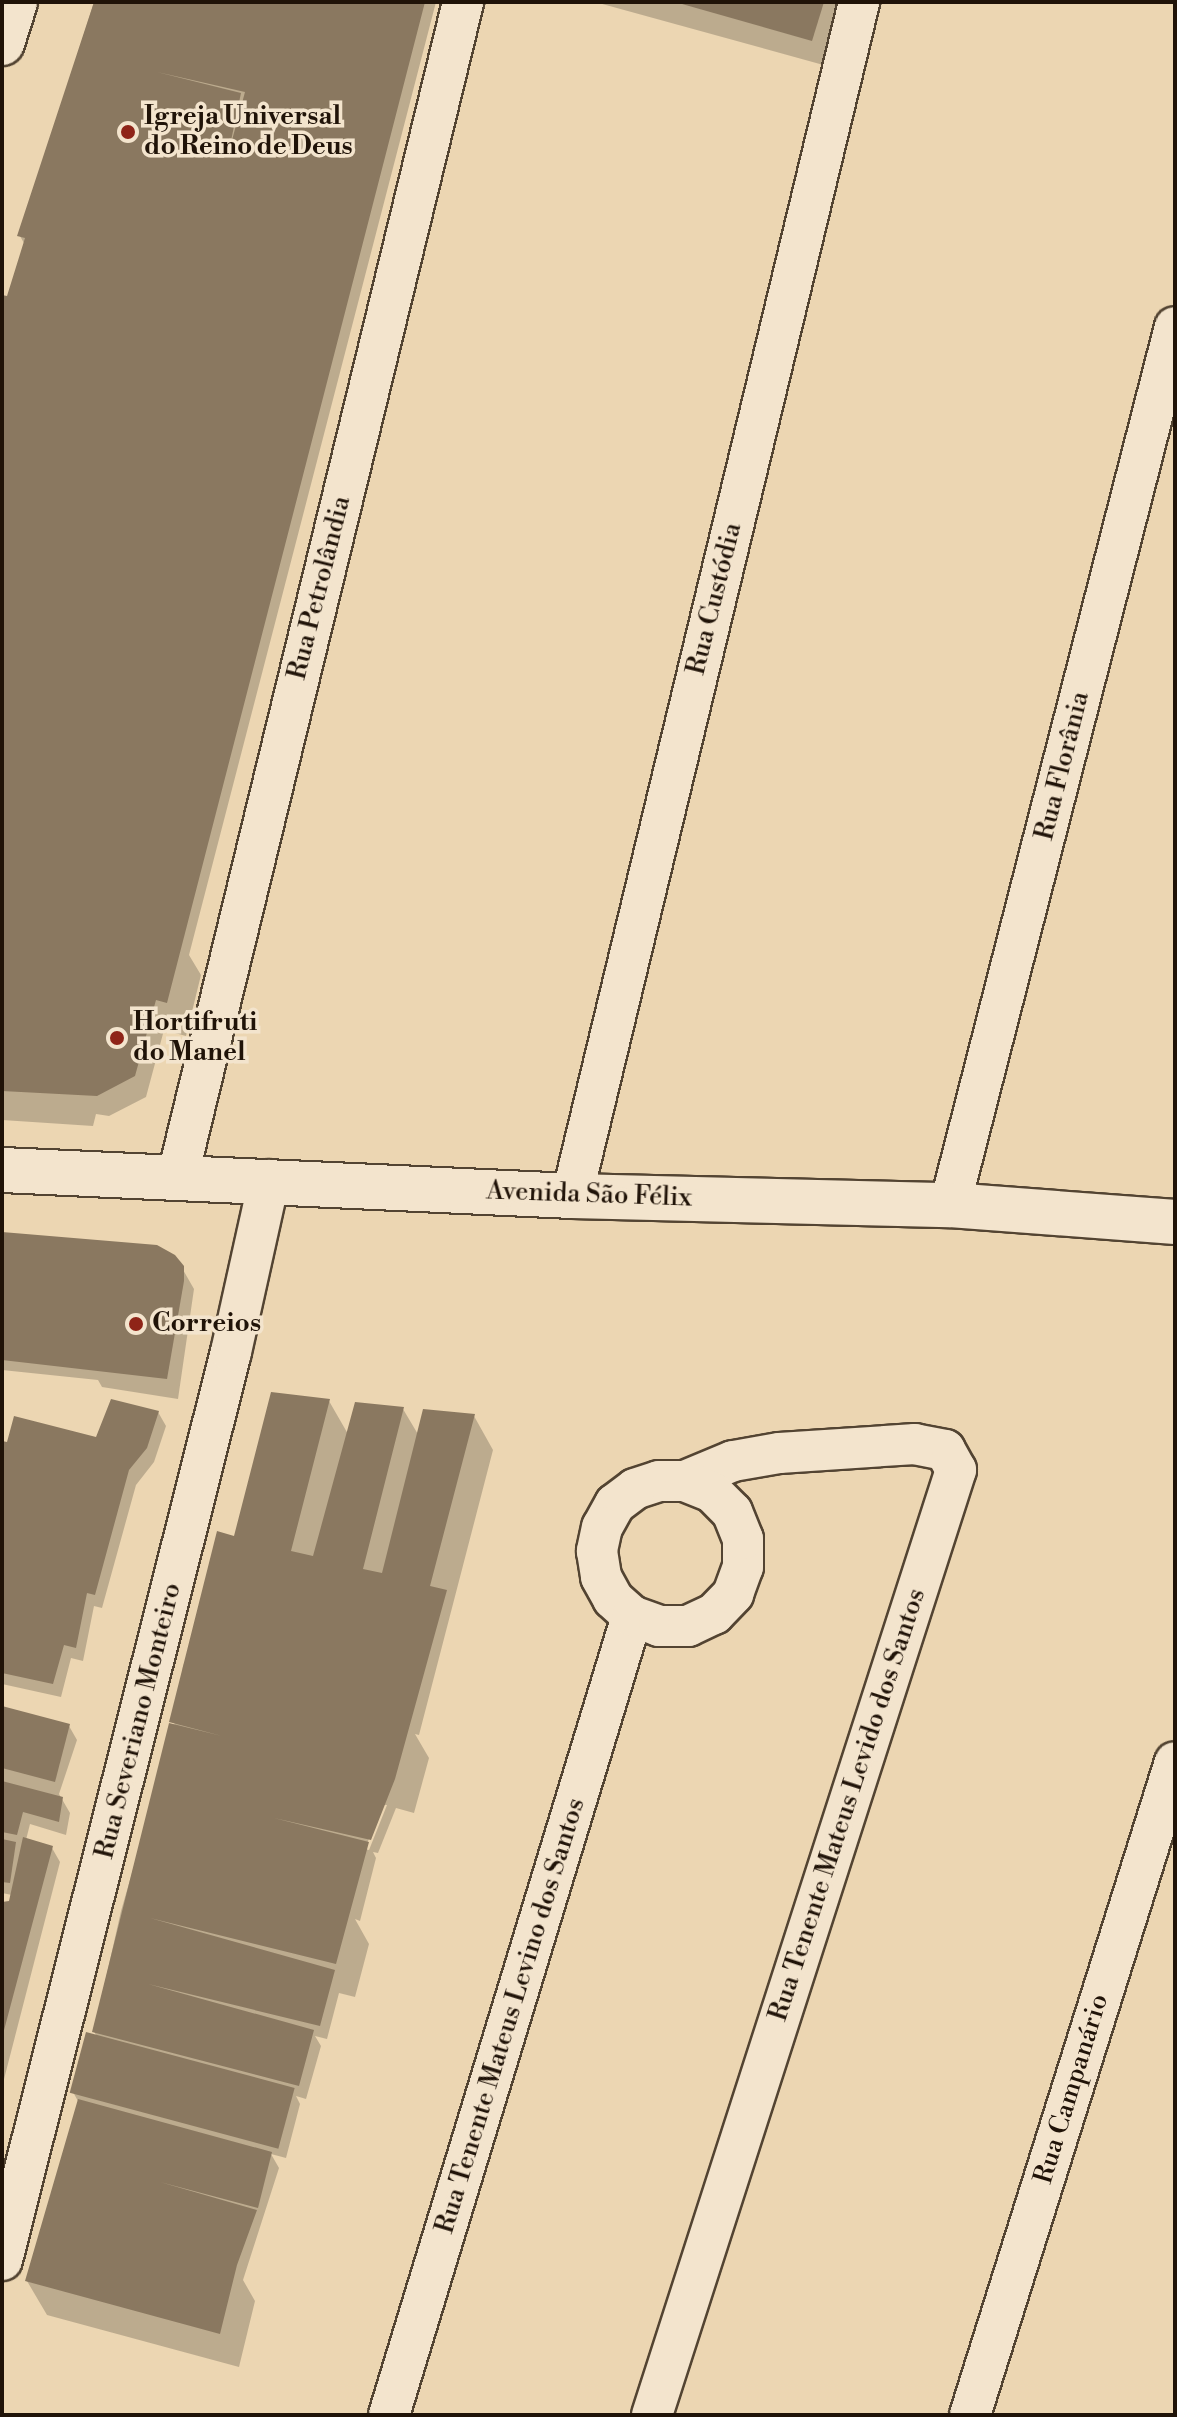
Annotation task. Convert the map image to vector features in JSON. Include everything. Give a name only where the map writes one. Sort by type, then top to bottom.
[{"type":"street","points":[[2,43],[15,2]]},
{"type":"street","name":"Rua Petrolândia","points":[[178,1175],[463,2]]},
{"type":"street","name":"Rua Custódia","points":[[572,1196],[859,2]]},
{"type":"street","name":"Rua Florânia","points":[[950,1205],[1175,327]]},
{"type":"street","name":"Avenida São Félix","points":[[2,1170],[178,1175],[572,1196],[950,1205],[1175,1222]]},
{"type":"street","name":"Rua Severiano Monteiro","points":[[2,2260],[231,1352],[269,1180]]},
{"type":"street","name":"Rua Tenente Mateus Levido dos Santos","points":[[652,2415],[956,1470],[945,1450],[915,1444],[779,1453],[733,1461],[685,1481]]},
{"type":"street","points":[[685,1481],[712,1492],[732,1512],[743,1539],[743,1567],[733,1594],[714,1614],[688,1626],[659,1626],[632,1616],[613,1599],[601,1577],[597,1551],[602,1527],[615,1504],[635,1489],[685,1481]]},
{"type":"street","name":"Rua Tenente Mateus Levino dos Santos","points":[[389,2415],[632,1616]]},
{"type":"street","name":"Rua Campanário","points":[[970,2415],[1175,1762]]},
{"type":"building","points":[[94,2],[425,2],[167,1003],[156,1000],[135,1076],[97,1096],[2,1091],[2,295],[7,296],[25,238],[17,236]],"holes":[[[157,72],[245,92],[228,155],[241,93]]]},
{"type":"building","points":[[675,2],[824,2],[812,41]]},
{"type":"building","points":[[2,1232],[157,1245],[175,1255],[184,1266],[184,1281],[167,1379],[2,1360]]},
{"type":"building","points":[[271,1392],[330,1399],[291,1551],[313,1556],[355,1402],[404,1407],[363,1569],[382,1573],[423,1409],[475,1414],[430,1586],[447,1590],[395,1779],[371,1840],[274,1818],[369,1842],[336,1964],[150,1918],[335,1970],[320,2026],[148,1984],[314,2030],[299,2086],[92,2032],[169,1723],[222,1736],[169,1722],[217,1531],[234,1536]]},
{"type":"building","points":[[111,1399],[159,1411],[147,1448],[129,1470],[95,1595],[87,1593],[76,1648],[64,1645],[53,1684],[2,1673],[2,1441],[7,1442],[14,1416],[96,1437]]},
{"type":"building","points":[[2,1706],[70,1724],[55,1782],[2,1768]]},
{"type":"building","points":[[2,1781],[63,1797],[59,1822],[23,1812],[17,1835],[2,1832]]},
{"type":"building","points":[[23,1837],[53,1846],[3,2034],[2,1902],[9,1901]]},
{"type":"building","points":[[2,1839],[16,1842],[10,1883],[2,1882]]},
{"type":"building","points":[[86,2032],[295,2088],[278,2149],[70,2093]]},
{"type":"building","points":[[78,2099],[272,2152],[258,2208],[160,2182],[257,2210],[237,2265],[220,2334],[25,2281]]},
{"type":"place","name":"Igreja Universal do Reino de Deus","points":[[128,132]]},
{"type":"place","name":"Hortifruti do Manel","points":[[117,1038]]},
{"type":"place","name":"Correios","points":[[136,1324]]}]
